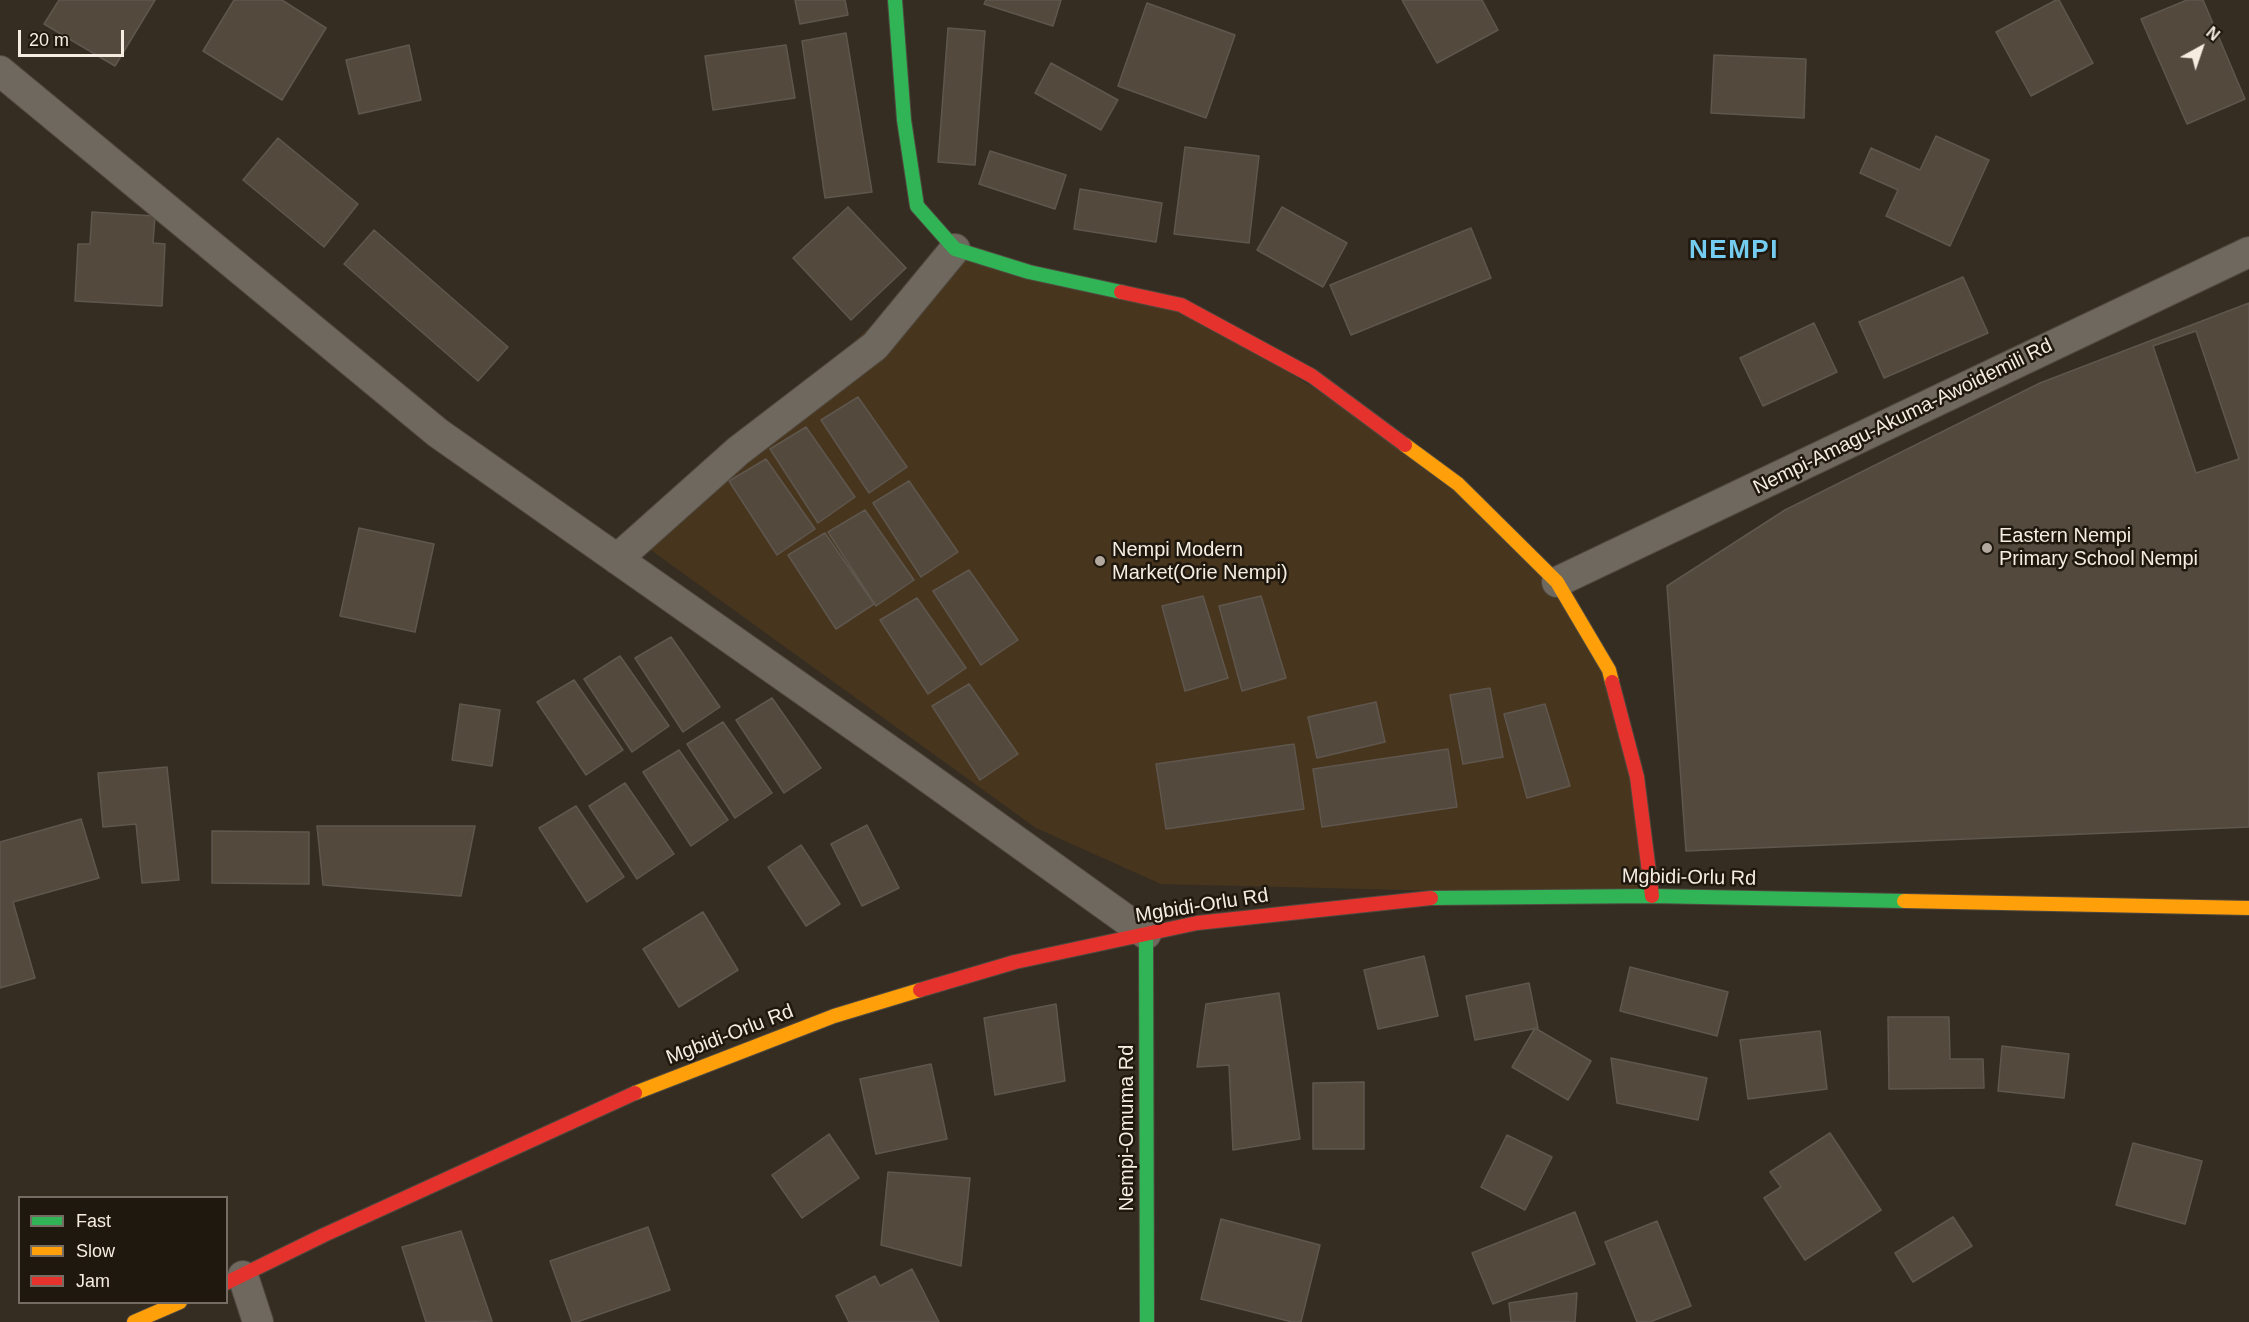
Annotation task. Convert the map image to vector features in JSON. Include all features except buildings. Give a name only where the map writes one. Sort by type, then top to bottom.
[{"type":"main road","points":[[895,0],[904,120],[917,206],[956,249],[1029,272],[1181,305],[1312,376],[1458,484],[1557,582],[1609,670],[1637,777],[1652,896]]},
{"type":"main road","name":"Mgbidi-Orlu Rd","points":[[235,1279],[324,1235],[622,1098],[834,1016],[1015,962],[1197,923],[1422,898],[1652,896],[2249,908]]},
{"type":"main road","name":"Nempi-Omuma Rd","points":[[1146,934],[1147,1322]]},
{"type":"main road","points":[[134,1322],[175,1304]]},
{"type":"street","points":[[0,71],[438,433],[916,769],[1146,934]]},
{"type":"street","points":[[617,559],[738,451],[875,346],[956,249]]},
{"type":"street","name":"Nempi-Amagu-Akuma-Awoidemili Rd","points":[[1557,582],[2249,252]]},
{"type":"street","points":[[235,1279],[258,1322]]},
{"type":"shaded area","name":"Nempi Modern Market(Orie Nempi)","points":[[955,249],[1201,316],[1420,456],[1557,582],[1617,700],[1652,896],[1161,884],[1036,828],[637,540]]},
{"type":"traffic: fast","points":[[895,0],[904,120],[917,206],[955,249],[1029,272],[1121,292]]},
{"type":"traffic: fast","points":[[1431,898],[1652,896],[1904,901]]},
{"type":"traffic: fast","points":[[1146,934],[1147,1322]]},
{"type":"traffic: slow","points":[[1405,445],[1458,484],[1557,582],[1609,670],[1612,682]]},
{"type":"traffic: slow","points":[[1904,901],[2249,908]]},
{"type":"traffic: slow","points":[[635,1093],[834,1016],[920,990]]},
{"type":"traffic: slow","points":[[134,1322],[175,1304]]},
{"type":"traffic: jam","points":[[1121,292],[1181,305],[1312,376],[1405,445]]},
{"type":"traffic: jam","points":[[1612,682],[1637,777],[1652,896]]},
{"type":"traffic: jam","points":[[920,990],[1015,962],[1197,923],[1431,898]]},
{"type":"traffic: jam","points":[[228,1282],[324,1235],[635,1093]]},
{"type":"place","name":"Eastern Nempi Primary School Nempi","points":[[1987,548]]},
{"type":"place","name":"Nempi Modern Market(Orie Nempi)","points":[[1100,561]]},
{"type":"district","name":"NEMPI","points":[[1734,251]]}]
